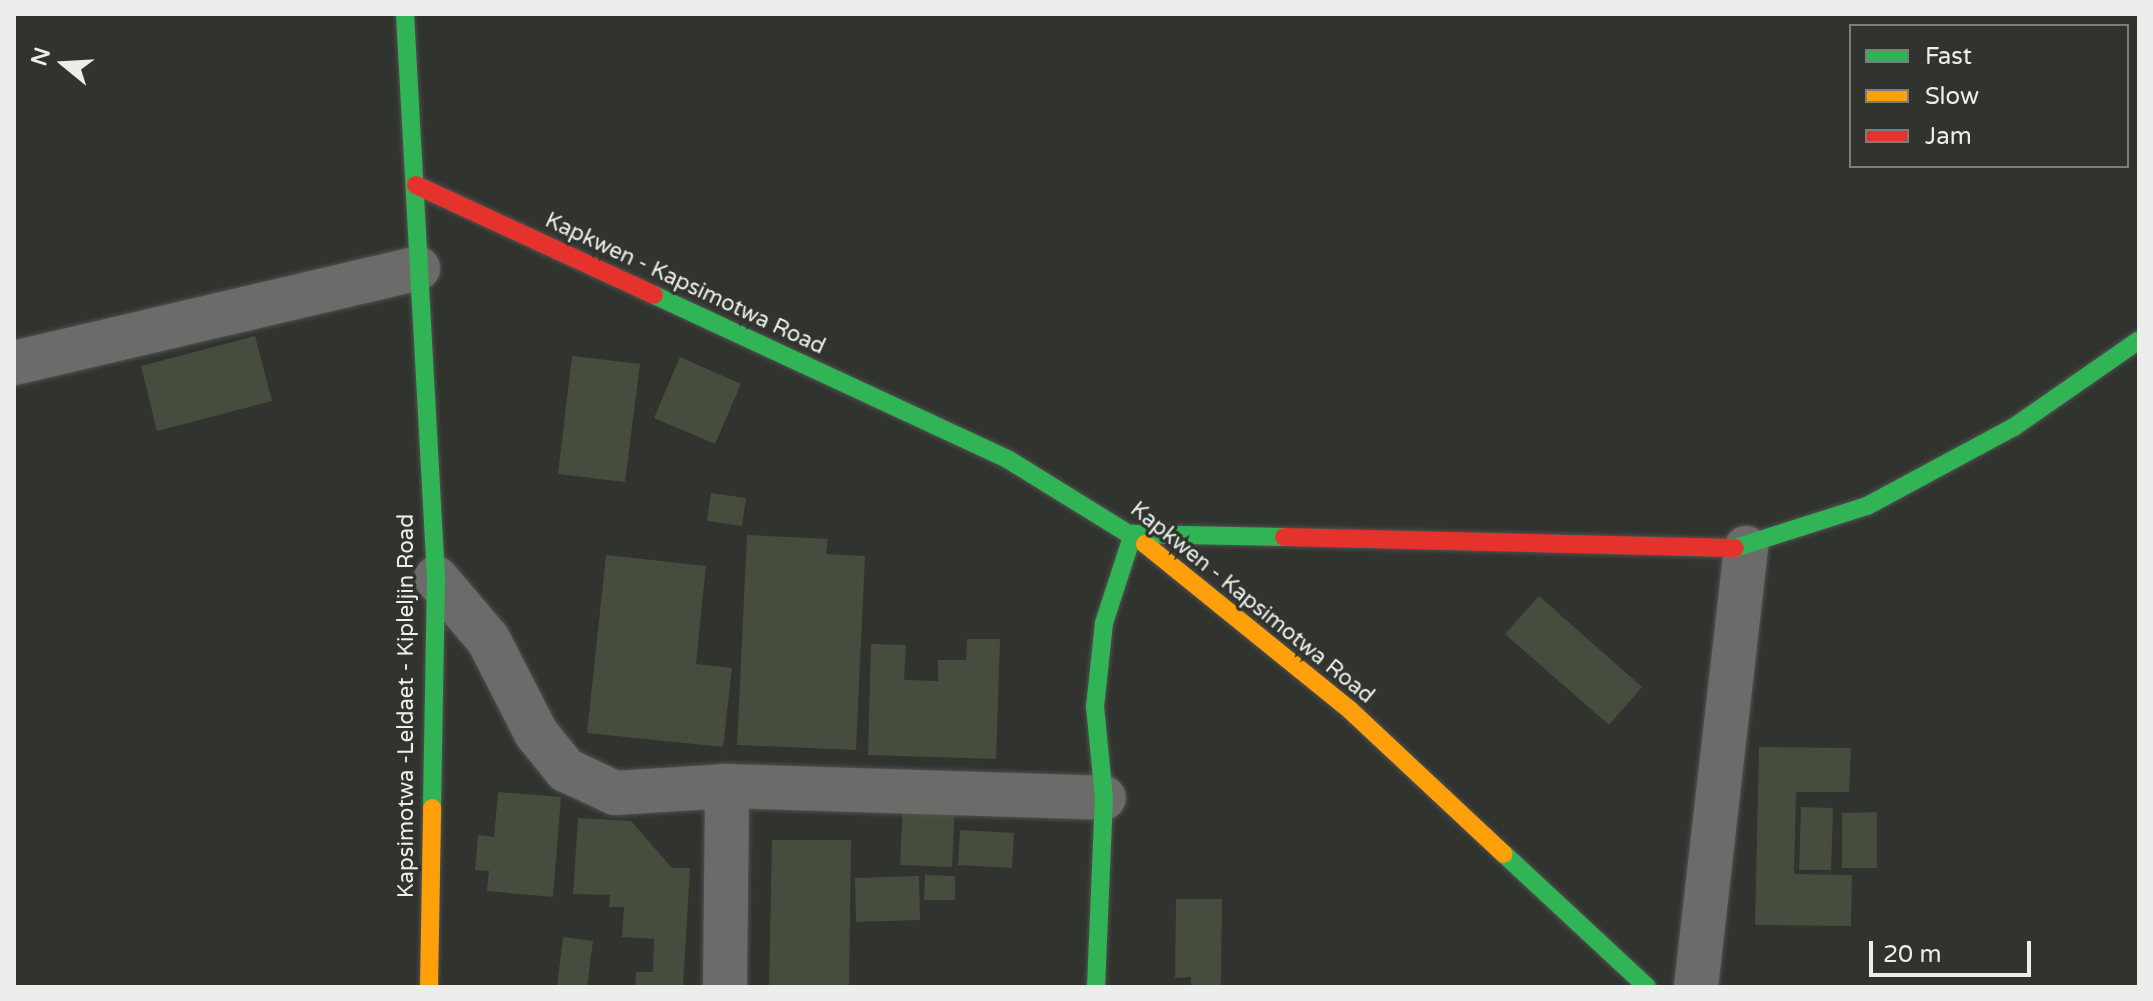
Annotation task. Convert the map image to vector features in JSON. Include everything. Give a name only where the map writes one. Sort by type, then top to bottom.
[{"type":"street","name":"Kapsimotwa -Leldaet - Kipleljin Road","points":[[405,14],[436,578],[429,987]]},
{"type":"street","name":"Kapkwen - Kapsimotwa Road","points":[[416,185],[1009,460],[1133,534],[1351,711],[1647,987]]},
{"type":"street","points":[[14,363],[418,268]]},
{"type":"street","points":[[1096,987],[1104,798],[1095,707],[1104,623],[1133,534],[1746,548],[1881,499],[2014,427],[2139,340]]},
{"type":"street","points":[[1696,987],[1746,548]]},
{"type":"street","points":[[436,578],[488,639],[536,733],[566,770],[615,793],[727,786],[1104,798]]},
{"type":"street","points":[[725,987],[727,786]]},
{"type":"building","points":[[255,336],[272,401],[157,431],[141,366]]},
{"type":"building","points":[[572,356],[640,364],[625,482],[558,474]]},
{"type":"building","points":[[680,357],[741,384],[715,444],[654,418]]},
{"type":"building","points":[[711,493],[746,498],[742,526],[707,521]]},
{"type":"building","points":[[747,535],[828,539],[826,554],[865,556],[856,750],[737,745]]},
{"type":"building","points":[[606,555],[706,566],[696,664],[732,668],[723,747],[587,733]]},
{"type":"building","points":[[1539,596],[1642,687],[1609,725],[1505,634]]},
{"type":"building","points":[[967,639],[1000,639],[996,759],[868,755],[871,644],[906,645],[904,680],[938,681],[938,660],[966,660]]},
{"type":"building","points":[[1759,747],[1851,748],[1849,792],[1796,792],[1794,874],[1852,875],[1851,926],[1755,925]]},
{"type":"building","points":[[498,792],[561,797],[553,897],[487,891],[489,871],[475,870],[478,835],[494,837]]},
{"type":"building","points":[[903,800],[955,803],[952,867],[900,865]]},
{"type":"building","points":[[1801,807],[1833,808],[1831,870],[1799,870]]},
{"type":"building","points":[[1877,812],[1877,868],[1842,868],[1842,813]]},
{"type":"building","points":[[578,818],[631,821],[672,868],[690,868],[683,987],[635,987],[636,972],[653,972],[654,939],[622,937],[624,907],[609,907],[610,895],[573,894]]},
{"type":"building","points":[[960,830],[1014,833],[1012,868],[958,865]]},
{"type":"building","points":[[772,840],[851,840],[849,987],[769,987]]},
{"type":"building","points":[[925,875],[955,876],[955,900],[924,900]]},
{"type":"building","points":[[919,876],[920,920],[856,922],[855,878]]},
{"type":"building","points":[[1176,899],[1222,899],[1221,987],[1191,987],[1191,977],[1175,978]]},
{"type":"building","points":[[563,937],[593,941],[587,987],[557,987]]},
{"type":"traffic: fast","points":[[405,14],[436,578],[432,808]]},
{"type":"traffic: fast","points":[[654,295],[1009,460],[1145,544]]},
{"type":"traffic: fast","points":[[1735,548],[1867,506],[2014,427],[2139,340]]},
{"type":"traffic: fast","points":[[1096,987],[1104,798],[1095,707],[1104,623],[1133,534],[1284,537]]},
{"type":"traffic: fast","points":[[1504,854],[1647,987]]},
{"type":"traffic: slow","points":[[1145,544],[1351,711],[1504,854]]},
{"type":"traffic: slow","points":[[429,987],[432,808]]},
{"type":"traffic: jam","points":[[416,185],[654,295]]},
{"type":"traffic: jam","points":[[1284,537],[1735,548]]}]
